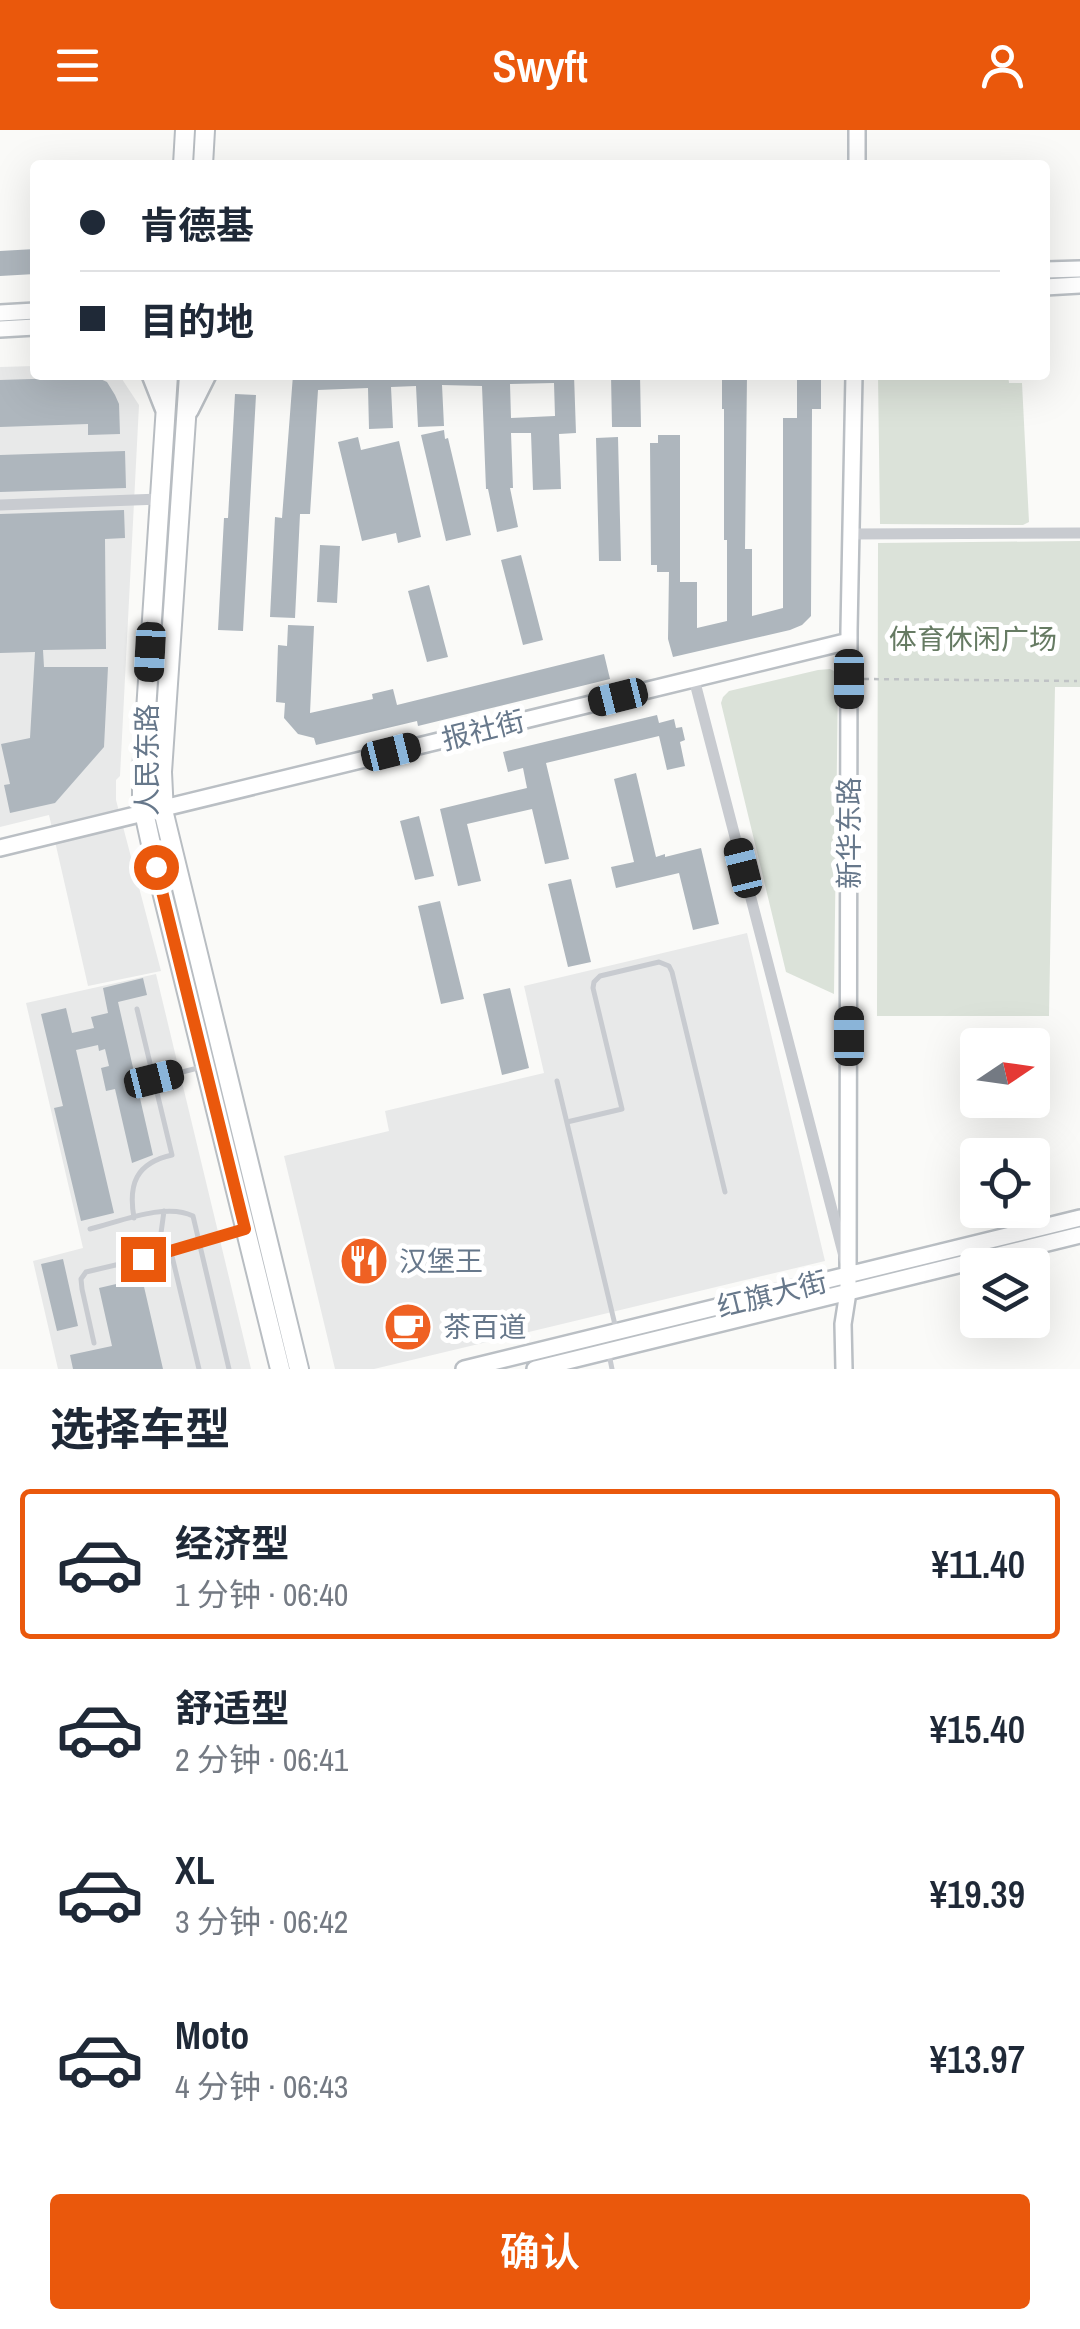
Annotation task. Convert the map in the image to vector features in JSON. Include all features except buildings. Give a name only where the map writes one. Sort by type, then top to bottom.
[{"type":"main road","points":[[183,160],[185,130]]},
{"type":"main road","points":[[203,160],[205,130]]},
{"type":"main road","name":"人民东路","points":[[168,380],[142,772],[144,813],[280,1369]]},
{"type":"main road","name":"人民东路","points":[[188,380],[162,772],[163,808],[299,1369]]},
{"type":"street","points":[[857,130],[857,160]]},
{"type":"street","points":[[1050,270],[1080,269]]},
{"type":"street","points":[[1050,287],[1080,286]]},
{"type":"street","points":[[0,312],[30,311]]},
{"type":"street","points":[[0,329],[30,328]]},
{"type":"street","points":[[152,380],[166,416]]},
{"type":"street","points":[[186,419],[206,380]]},
{"type":"street","name":"新华东路","points":[[844,1369],[843,1324],[848,1283],[854,380]]},
{"type":"street","points":[[0,505],[160,500]]},
{"type":"street","points":[[851,534],[1080,533]]},
{"type":"street","name":"报社街","points":[[0,848],[850,641]]},
{"type":"street","points":[[694,679],[848,1283]]},
{"type":"street","name":"红旗大街","points":[[535,1369],[1080,1218]]},
{"type":"street","name":"红旗大街","points":[[464,1369],[616,1332],[1080,1236]]},
{"type":"street","name":"新华东路","points":[[848,1283],[854,1324],[854,1369]]},
{"type":"lane","points":[[567,1122],[622,1109],[594,982],[600,976],[659,962],[665,964],[672,972],[725,1192]]},
{"type":"lane","points":[[134,1218],[130,1196],[138,1174],[158,1158],[172,1154],[137,1009]]},
{"type":"lane","points":[[154,1079],[205,1066]]},
{"type":"lane","points":[[557,1081],[616,1332]]},
{"type":"lane","points":[[90,1229],[164,1211],[179,1210],[193,1216],[229,1369]]},
{"type":"lane","points":[[164,1211],[161,1233],[171,1252],[199,1369]]},
{"type":"lane","points":[[94,1343],[82,1289],[81,1279],[86,1272],[245,1229]]},
{"type":"lane","points":[[608,1351],[612,1369]]},
{"type":"path","points":[[849,679],[1078,681]]},
{"type":"shaded area","points":[[30,366],[30,380],[123,380],[139,405],[116,800],[161,971],[88,986],[49,815],[0,827],[0,367]]},
{"type":"shaded area","points":[[747,933],[825,1261],[374,1369],[335,1369],[284,1156],[389,1131],[385,1111],[544,1073],[524,986]]},
{"type":"shaded area","points":[[156,974],[251,1369],[58,1369],[33,1261],[83,1248],[26,1003]]},
{"type":"green space","points":[[878,380],[1022,383],[1029,522],[880,524]]},
{"type":"green space","name":"体育休闲广场","points":[[1080,541],[1080,687],[1055,687],[1049,1016],[877,1016],[878,543]]},
{"type":"green space","points":[[830,669],[838,678],[834,994],[786,972],[721,703],[729,691]]},
{"type":"place","name":"汉堡王","points":[[364,1261]]},
{"type":"place","name":"茶百道","points":[[408,1327]]},
{"type":"route","points":[[143,1259],[245,1229],[156,867]]}]
